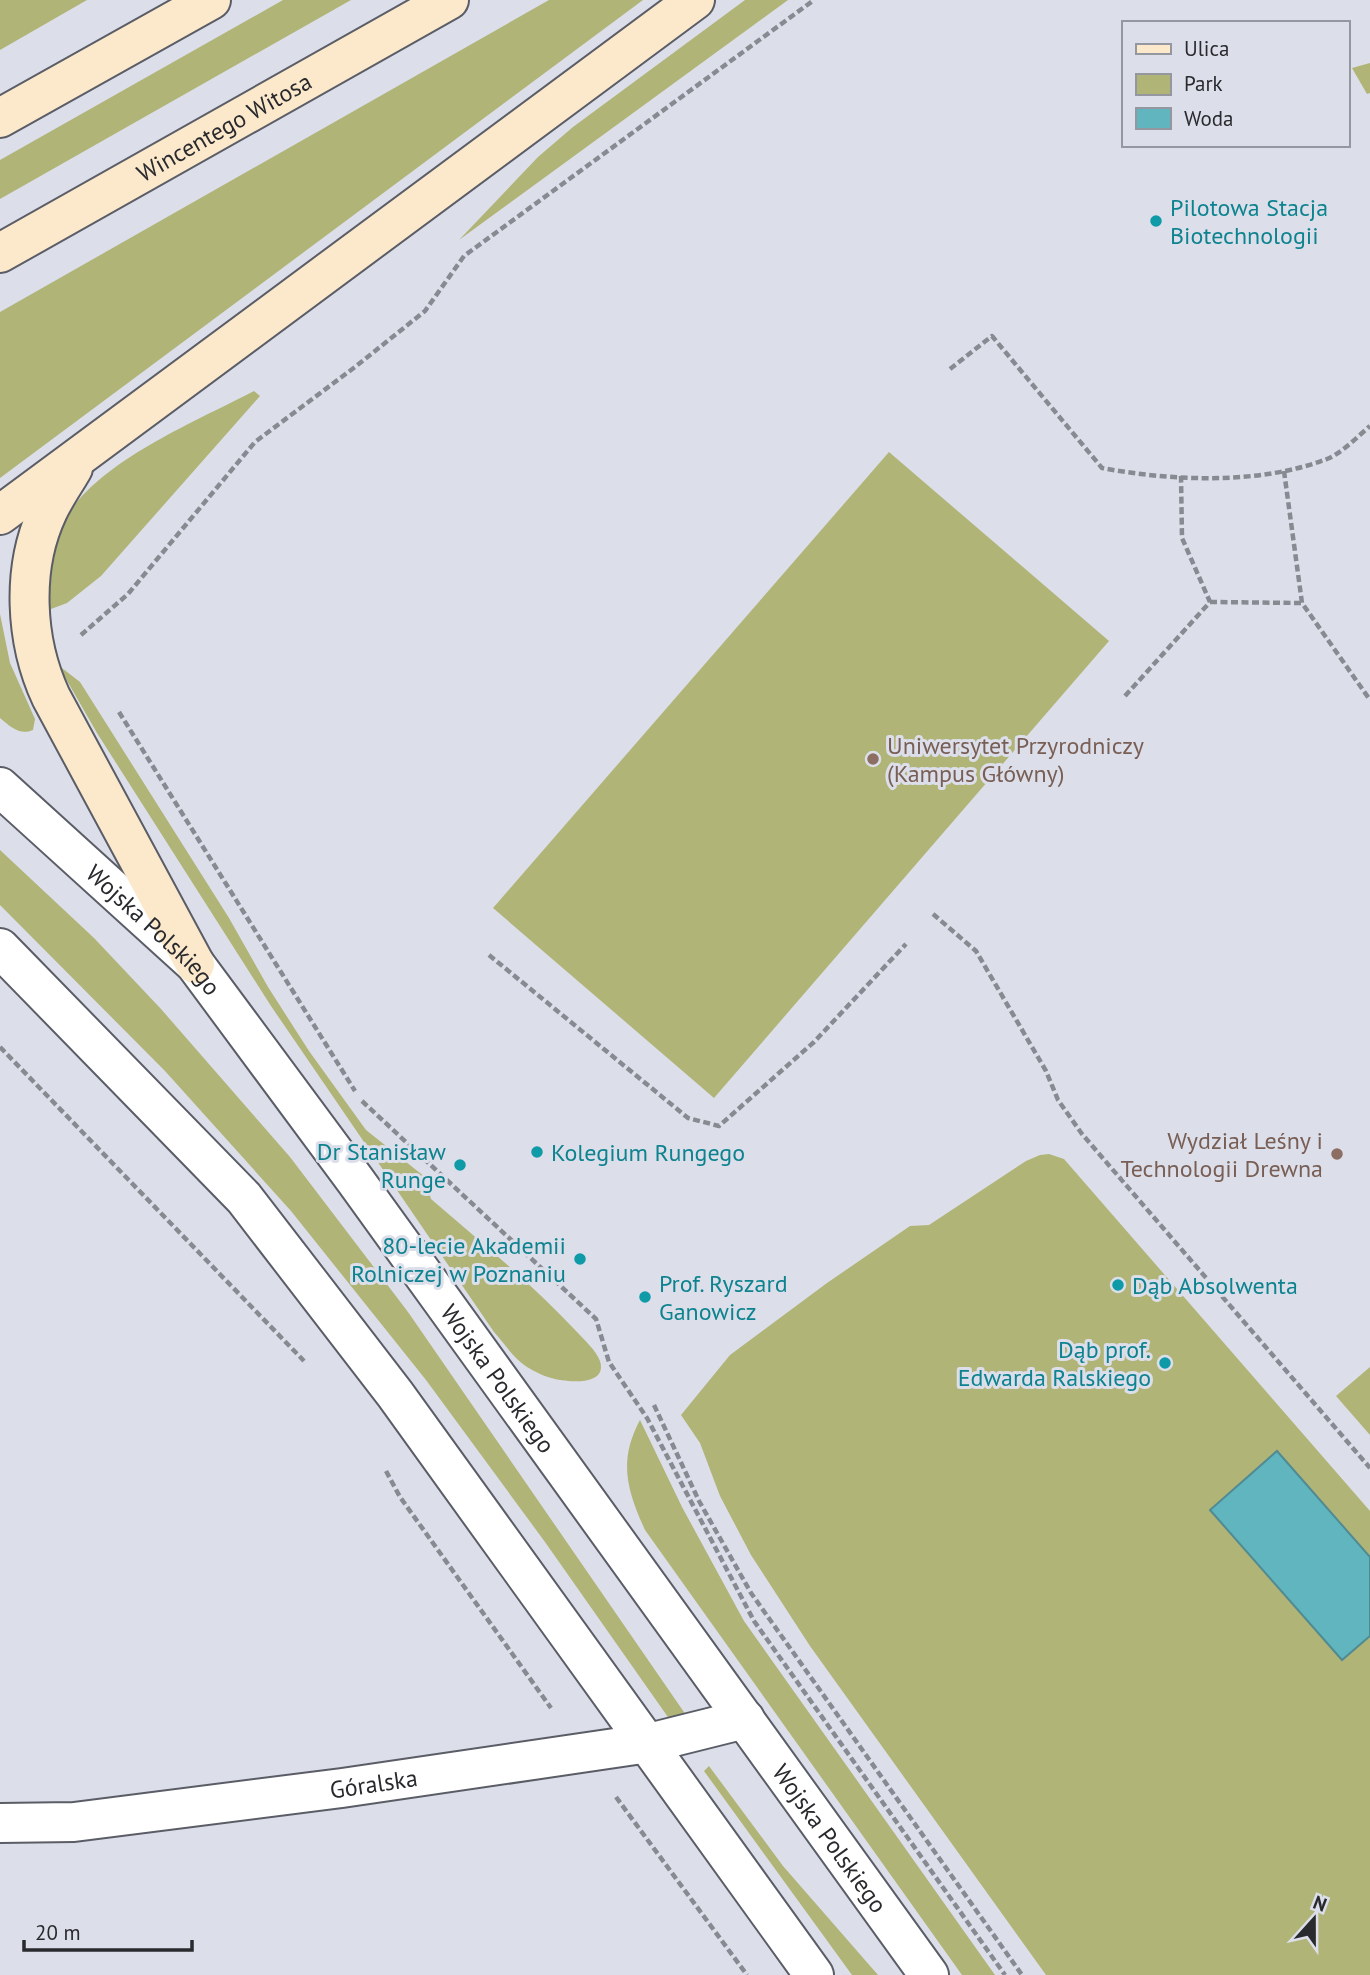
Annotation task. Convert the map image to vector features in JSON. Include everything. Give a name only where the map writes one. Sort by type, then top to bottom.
[{"type":"main road","points":[[0,118],[211,0]]},
{"type":"main road","name":"Wincentego Witosa","points":[[0,253],[449,0]]},
{"type":"main road","points":[[0,515],[695,0]]},
{"type":"main road","points":[[98,441],[74,466],[48,512],[34,556],[31,578],[32,634],[41,672],[51,697],[195,964]]},
{"type":"street","name":"Wojska Polskiego","points":[[0,787],[195,964],[355,1180],[929,1975]]},
{"type":"street","points":[[0,948],[244,1198],[396,1394],[814,1975]]},
{"type":"street","name":"Góralska","points":[[0,1824],[74,1822],[342,1788],[649,1743],[745,1719]]},
{"type":"path","points":[[75,641],[128,594],[255,442],[425,311],[464,256],[814,0]]},
{"type":"path","points":[[950,369],[992,336],[1101,468],[1206,479],[1284,471],[1329,458],[1370,426]]},
{"type":"path","points":[[1284,471],[1302,603],[1370,700]]},
{"type":"path","points":[[1181,476],[1182,538],[1210,602]]},
{"type":"path","points":[[1125,696],[1210,602],[1302,603]]},
{"type":"path","points":[[118,710],[359,1099],[596,1319],[609,1362],[647,1418],[754,1621],[1005,1975]]},
{"type":"path","points":[[933,914],[976,951],[1046,1071],[1058,1100],[1082,1133],[1370,1468]]},
{"type":"path","points":[[489,955],[688,1118],[719,1126],[814,1042],[906,944]]},
{"type":"path","points":[[0,1048],[309,1367]]},
{"type":"path","points":[[654,1405],[699,1501],[751,1593],[1022,1975]]},
{"type":"path","points":[[383,1465],[400,1497],[747,1975]]},
{"type":"green space","points":[[0,0],[87,0],[0,50]]},
{"type":"green space","points":[[283,0],[351,0],[0,199],[0,160]]},
{"type":"green space","points":[[549,0],[643,0],[0,478],[0,312]]},
{"type":"green space","points":[[745,0],[788,0],[459,240],[538,157],[573,127]]},
{"type":"green space","points":[[1370,63],[1370,93],[1367,94],[1352,68]]},
{"type":"green space","points":[[254,391],[260,396],[101,576],[67,603],[51,609],[46,592],[51,562],[64,521],[82,496],[103,477],[152,444]]},
{"type":"green space","points":[[889,452],[1109,641],[714,1098],[493,908]]},
{"type":"green space","points":[[0,614],[10,663],[35,719],[33,730],[28,732],[15,729],[0,718]]},
{"type":"green space","points":[[58,665],[80,682],[229,918],[268,987],[309,1051],[366,1130],[425,1177],[431,1199],[560,1314],[596,1353],[601,1369],[598,1375],[584,1381],[545,1376],[522,1364],[494,1332],[271,1006],[97,733]]},
{"type":"green space","points":[[0,850],[94,938],[161,1009],[290,1157],[408,1312],[686,1715],[670,1720],[545,1542],[426,1380],[291,1211],[165,1071],[0,905]]},
{"type":"green space","points":[[1049,1154],[1064,1159],[1370,1511],[1370,1975],[1046,1975],[810,1646],[751,1555],[720,1496],[700,1443],[681,1415],[730,1355],[827,1283],[910,1226],[929,1225],[1026,1161]]},
{"type":"green space","points":[[1370,1367],[1370,1435],[1336,1396]]},
{"type":"green space","points":[[640,1420],[682,1507],[744,1621],[995,1975],[962,1975],[645,1530],[630,1488],[627,1462],[633,1435]]},
{"type":"green space","points":[[709,1766],[783,1866],[878,1975],[852,1975],[704,1771]]},
{"type":"water","points":[[1277,1451],[1370,1557],[1370,1636],[1342,1660],[1210,1510]]},
{"type":"place","name":"Pilotowa Stacja Biotechnologii","points":[[1156,221]]},
{"type":"place","name":"Uniwersytet Przyrodniczy (Kampus Główny)","points":[[873,759]]},
{"type":"place","name":"Kolegium Rungego","points":[[537,1152]]},
{"type":"place","name":"Wydział Leśny i Technologii Drewna","points":[[1337,1154]]},
{"type":"place","name":"Dr Stanisław Runge","points":[[460,1165]]},
{"type":"place","name":"80-lecie Akademii Rolniczej w Poznaniu","points":[[580,1259]]},
{"type":"place","name":"Dąb Absolwenta","points":[[1118,1285]]},
{"type":"place","name":"Prof. Ryszard Ganowicz","points":[[645,1297]]},
{"type":"place","name":"Dąb prof. Edwarda Ralskiego","points":[[1165,1363]]}]
